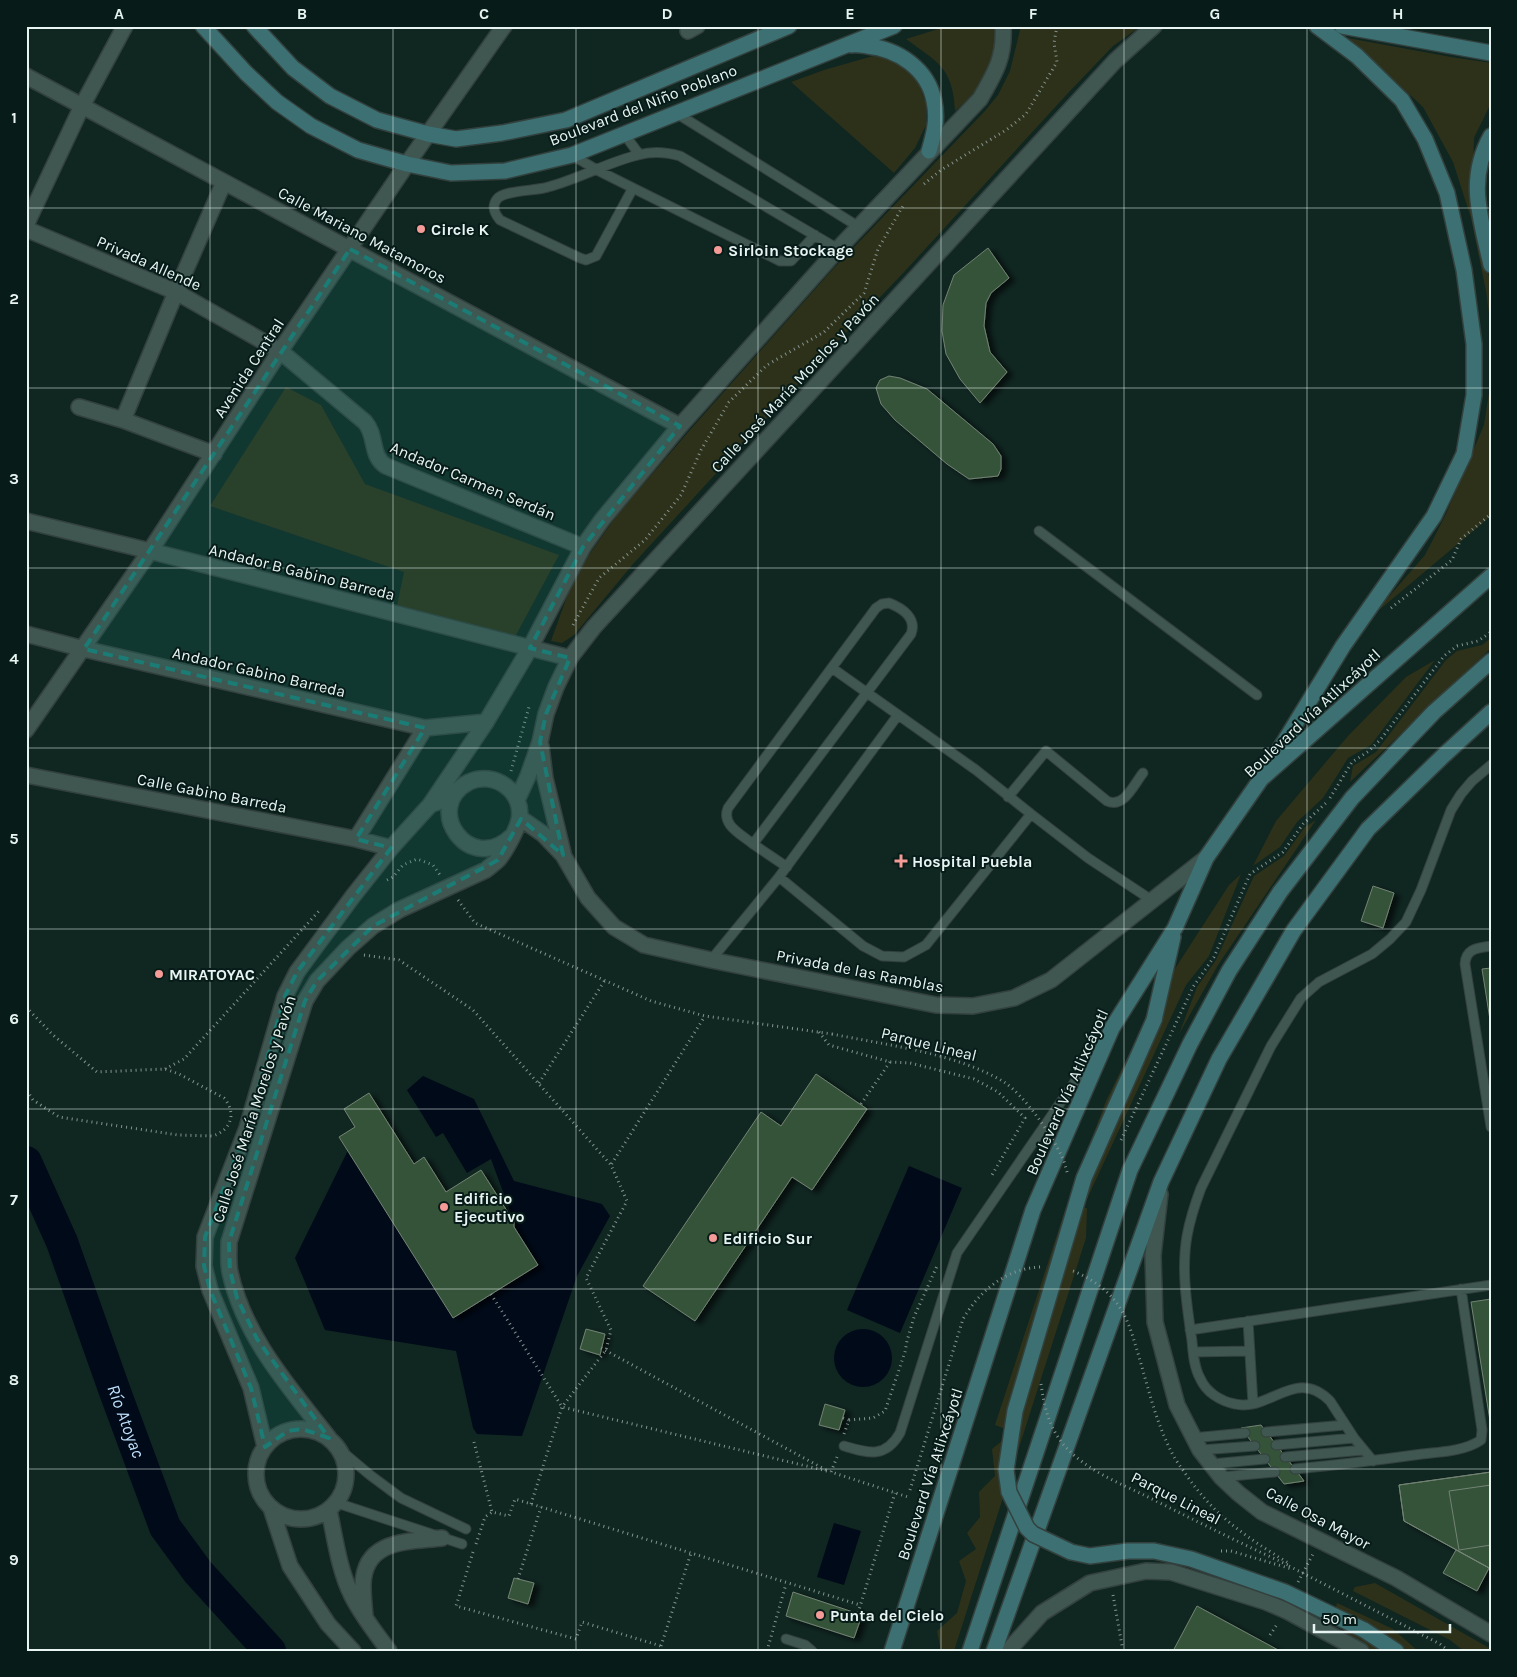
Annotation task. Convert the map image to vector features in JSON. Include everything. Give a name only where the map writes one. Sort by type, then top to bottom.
[{"type":"main road","name":"Boulevard del Niño Poblano","points":[[204,26],[246,73],[271,96],[311,126],[358,150],[407,164],[451,173],[505,171],[572,155],[894,26]]},
{"type":"main road","name":"Boulevard del Niño Poblano","points":[[254,26],[293,68],[330,96],[377,120],[456,140],[566,120],[789,26]]},
{"type":"main road","points":[[1262,779],[1342,646],[1434,516],[1464,454],[1474,395],[1474,344],[1464,270],[1447,193],[1425,140],[1402,100],[1357,56],[1317,26]]},
{"type":"main road","points":[[1342,26],[1491,53]]},
{"type":"main road","points":[[831,51],[856,44],[882,47],[906,58],[924,77],[934,100],[936,126],[929,151]]},
{"type":"main road","points":[[1491,136],[1482,151],[1476,179],[1479,208],[1491,265]]},
{"type":"main road","name":"Boulevard Vía Atlixcáyotl","points":[[892,1651],[1033,1210],[1112,1028],[1174,928],[1206,858],[1262,779],[1491,576]]},
{"type":"main road","points":[[970,1651],[1130,1170],[1194,1036],[1229,971],[1275,900],[1352,798],[1434,712],[1491,662]]},
{"type":"main road","points":[[994,1651],[1161,1182],[1219,1059],[1294,930],[1368,829],[1491,712]]},
{"type":"main road","points":[[1174,928],[1154,1020],[1081,1188],[1015,1411],[1006,1470],[1010,1492],[1027,1528],[1033,1534],[1071,1552],[1090,1556],[1128,1551],[1154,1551],[1191,1558],[1285,1592],[1364,1630],[1396,1651]]},
{"type":"street","points":[[26,225],[82,106],[125,26]]},
{"type":"street","name":"Avenida Central","points":[[26,730],[84,649],[150,551],[280,351],[407,164],[504,26]]},
{"type":"street","points":[[430,805],[486,722],[530,648],[583,547],[602,520],[680,426],[838,249],[980,99],[997,70],[1004,41],[1003,26]]},
{"type":"street","name":"Calle José María Morelos y Pavón","points":[[517,800],[540,742],[546,714],[556,687],[570,658],[594,627],[1115,61],[1154,26]]},
{"type":"street","name":"Calle Mariano Matamoros","points":[[26,76],[680,426]]},
{"type":"street","points":[[123,420],[224,182]]},
{"type":"street","name":"Privada Allende","points":[[26,229],[176,292],[280,351]]},
{"type":"street","name":"Andador Carmen Serdán","points":[[280,351],[365,422],[372,433],[377,458],[381,463],[583,547]]},
{"type":"street","points":[[79,407],[123,420],[214,454]]},
{"type":"street","name":"Andador B Gabino Barreda","points":[[26,521],[570,658]]},
{"type":"street","name":"Andador Gabino Barreda","points":[[26,634],[424,728],[486,722]]},
{"type":"street","points":[[356,839],[424,728]]},
{"type":"street","points":[[540,742],[545,778],[563,855]]},
{"type":"street","points":[[457,791],[474,780],[485,778],[496,780],[506,786],[517,800],[520,818],[512,835],[498,846],[485,849],[472,847],[461,840],[453,830],[449,818],[450,805],[457,791],[459,764]]},
{"type":"street","name":"Calle Gabino Barreda","points":[[26,775],[356,839],[391,848]]},
{"type":"street","name":"Calle José María Morelos y Pavón","points":[[264,1447],[251,1388],[210,1290],[204,1266],[205,1237],[247,1128],[285,996],[302,964],[391,848],[430,805],[457,791]]},
{"type":"street","name":"Privada de las Ramblas","points":[[520,818],[543,834],[563,855],[588,898],[614,927],[644,945],[936,1005],[973,1006],[1014,998],[1051,980],[1206,858]]},
{"type":"street","name":"Calle José María Morelos y Pavón","points":[[334,1444],[275,1368],[257,1338],[234,1289],[230,1270],[229,1242],[305,1001],[317,981],[348,948],[373,926],[399,910],[486,870],[498,860],[512,835]]},
{"type":"street","name":"Calle Osa Mayor","points":[[1161,1182],[1154,1255],[1155,1322],[1177,1405],[1196,1444],[1222,1477],[1238,1493],[1262,1512],[1396,1578],[1491,1634]]},
{"type":"street","points":[[302,1429],[317,1432],[334,1444],[345,1462],[347,1476],[344,1490],[333,1506],[320,1516],[300,1520],[289,1518],[271,1508],[262,1498],[257,1486],[256,1472],[258,1459],[264,1447],[275,1437],[288,1431],[302,1429]]},
{"type":"street","points":[[333,1506],[344,1576],[352,1596],[365,1618],[390,1651]]},
{"type":"street","points":[[271,1508],[290,1566],[328,1624],[352,1651]]},
{"type":"street","points":[[365,1618],[363,1585],[368,1562],[378,1552],[398,1542],[442,1538]]},
{"type":"street","points":[[1008,1651],[1042,1613],[1090,1583],[1146,1571],[1171,1572],[1266,1602],[1287,1611],[1361,1651]]},
{"type":"lane","points":[[676,113],[859,227]]},
{"type":"lane","points":[[624,134],[639,154]]},
{"type":"lane","points":[[633,188],[596,256],[586,260],[500,220],[494,213],[497,198],[505,195],[548,188],[639,154],[665,152],[680,156],[838,249]]},
{"type":"lane","points":[[572,155],[597,170],[780,261],[791,261],[815,235]]},
{"type":"lane","points":[[1039,531],[1257,695]]},
{"type":"lane","points":[[753,844],[911,634],[913,628],[912,621],[908,615],[895,606],[889,603],[882,604],[876,608],[728,808],[726,821],[753,844],[787,867]]},
{"type":"lane","points":[[832,668],[976,770],[1088,858],[1152,901]]},
{"type":"lane","points":[[711,960],[787,867],[898,715]]},
{"type":"lane","points":[[1008,797],[1046,751],[1112,804],[1118,803],[1123,799],[1143,773]]},
{"type":"lane","points":[[1373,1461],[1354,1438],[1330,1401],[1314,1389],[1296,1388],[1253,1404],[1238,1405],[1222,1401],[1209,1392],[1200,1379],[1193,1352],[1185,1254],[1193,1210],[1201,1188],[1271,1046],[1301,998],[1318,982],[1372,954],[1406,922],[1422,890],[1451,810],[1472,781],[1491,765]]},
{"type":"lane","points":[[779,877],[863,946],[882,956],[904,957],[926,946],[1031,814]]},
{"type":"lane","points":[[1491,946],[1476,948],[1470,951],[1465,956],[1464,964],[1491,1127]]},
{"type":"lane","points":[[844,1442],[871,1453],[880,1452],[888,1448],[895,1441],[900,1433],[957,1253],[1112,1028]]},
{"type":"lane","points":[[1190,1330],[1491,1285]]},
{"type":"lane","points":[[1295,1470],[1373,1461],[1472,1446],[1481,1440],[1482,1430],[1461,1289]]},
{"type":"lane","points":[[1248,1321],[1253,1404]]},
{"type":"lane","points":[[1193,1352],[1250,1351]]},
{"type":"lane","points":[[1266,1432],[1345,1425]]},
{"type":"lane","points":[[1196,1444],[1245,1433]]},
{"type":"lane","points":[[1276,1445],[1354,1438]]},
{"type":"lane","points":[[334,1444],[370,1475],[401,1498],[466,1529]]},
{"type":"lane","points":[[1196,1444],[1255,1446]]},
{"type":"lane","points":[[1285,1457],[1364,1450]]},
{"type":"lane","points":[[1211,1464],[1265,1459]]},
{"type":"lane","points":[[1222,1477],[1275,1472]]},
{"type":"lane","points":[[333,1506],[462,1544]]},
{"type":"lane","points":[[786,1639],[805,1645],[812,1651]]},
{"type":"path","points":[[922,186],[941,170],[1006,130],[1026,114],[1057,62],[1054,43],[1057,26]]},
{"type":"path","points":[[569,631],[599,578],[645,540],[682,495],[701,450],[729,402],[767,366],[824,332],[864,293],[878,249],[904,204]]},
{"type":"path","points":[[1389,609],[1452,560],[1462,540],[1491,514]]},
{"type":"path","points":[[506,786],[530,706]]},
{"type":"path","name":"Parque Lineal","points":[[385,881],[393,877],[404,865],[417,859],[433,865],[475,923],[651,1001],[705,1016],[832,1034],[940,1056],[982,1070],[1006,1083],[1039,1119],[1062,1157],[1070,1181]]},
{"type":"path","points":[[165,1069],[184,1059],[321,909]]},
{"type":"path","points":[[348,948],[368,956],[399,960],[473,1010],[611,1165],[627,1201],[586,1278],[611,1330],[606,1350],[562,1406],[532,1504]]},
{"type":"path","points":[[539,1083],[605,980]]},
{"type":"path","points":[[26,1007],[53,1035],[97,1072],[165,1069],[179,1074],[224,1098],[231,1109],[230,1122],[223,1132],[212,1136],[178,1135],[59,1117],[33,1100],[26,1089]]},
{"type":"path","points":[[611,1165],[705,1016]]},
{"type":"path","points":[[818,1032],[829,1045],[890,1062],[910,1063],[974,1079],[998,1092],[1025,1118],[991,1178]]},
{"type":"path","points":[[861,1104],[890,1062]]},
{"type":"path","points":[[843,1418],[849,1420],[873,1418],[886,1411],[906,1352],[914,1317],[938,1264]]},
{"type":"path","points":[[910,1490],[964,1319],[971,1306],[990,1286],[1004,1277],[1019,1271],[1045,1267]]},
{"type":"path","name":"Parque Lineal","points":[[1070,1270],[1085,1276],[1106,1291],[1122,1311],[1130,1330],[1156,1413],[1171,1451],[1193,1485],[1215,1511],[1232,1527],[1289,1565]]},
{"type":"path","points":[[491,1294],[562,1406],[831,1472],[908,1497]]},
{"type":"path","points":[[601,1348],[831,1472]]},
{"type":"path","name":"Parque Lineal","points":[[1040,1375],[1044,1408],[1052,1427],[1063,1444],[1084,1464],[1220,1534],[1289,1565]]},
{"type":"path","points":[[844,1442],[849,1420]]},
{"type":"path","points":[[474,1442],[492,1512]]},
{"type":"path","points":[[831,1472],[837,1455]]},
{"type":"path","points":[[858,1614],[895,1493]]},
{"type":"path","points":[[691,1553],[661,1648],[582,1622],[576,1639],[456,1606],[485,1517],[492,1512],[509,1516],[515,1499],[691,1553],[786,1584],[860,1605]]},
{"type":"path","points":[[518,1579],[541,1507]]},
{"type":"path","points":[[1289,1565],[1440,1644],[1448,1651]]},
{"type":"path","points":[[767,1651],[786,1584]]},
{"type":"path","points":[[1112,1593],[1123,1651]]},
{"type":"highlighted area","points":[[350,249],[680,426],[583,547],[530,648],[570,658],[546,714],[540,742],[563,855],[521,819],[498,860],[373,926],[317,981],[305,1001],[229,1242],[230,1270],[237,1298],[257,1339],[329,1438],[302,1429],[288,1431],[265,1447],[251,1388],[210,1290],[204,1266],[205,1237],[247,1128],[285,996],[297,972],[391,848],[356,839],[425,728],[84,649]]},
{"type":"green space","points":[[948,26],[998,26],[991,64],[986,74],[974,92],[955,111],[954,96],[947,75],[935,60],[906,39]]},
{"type":"green space","points":[[1021,26],[1141,26],[1113,46],[1069,92],[633,564],[574,635],[562,643],[551,641],[570,588],[589,555],[617,515],[833,269],[984,112],[998,95],[1010,71]]},
{"type":"green space","points":[[1342,37],[1491,63],[1491,103],[1474,138],[1472,201],[1491,285],[1491,329],[1486,291],[1471,218],[1453,162],[1423,107],[1371,59]]},
{"type":"green space","points":[[873,56],[894,58],[909,68],[919,84],[926,104],[926,125],[915,148],[894,173],[791,82]]},
{"type":"green space","points":[[1491,380],[1491,516],[1372,616],[1425,555],[1446,514],[1484,425]]},
{"type":"green space","points":[[286,387],[321,405],[365,484],[559,555],[515,637],[396,610],[404,572],[210,506]]},
{"type":"green space","points":[[1491,638],[1491,648],[1350,782],[1353,766],[1376,752],[1446,660],[1457,651],[1482,645]]},
{"type":"green space","points":[[1435,660],[1371,745],[1348,758],[1323,798],[1297,822],[1280,847],[1253,866],[1276,821],[1348,736],[1406,677]]},
{"type":"green space","points":[[1316,820],[1218,965],[1179,1034],[1197,987],[1216,960],[1254,876],[1284,856],[1305,827]]},
{"type":"green space","points":[[1241,874],[1209,956],[1186,985],[1087,1199],[1070,1195],[1106,1101],[1158,995],[1229,885]]},
{"type":"green space","points":[[1066,1207],[1087,1208],[1086,1238],[954,1651],[941,1651],[937,1631],[957,1613],[966,1581],[959,1561],[976,1549],[967,1533],[980,1517],[979,1492],[995,1476],[992,1449],[1013,1432],[995,1425]]},
{"type":"green space","points":[[1375,1583],[1491,1649],[1491,1651],[1464,1651],[1450,1640],[1353,1591],[1355,1587]]},
{"type":"green space","points":[[1337,1603],[1393,1629],[1418,1651],[1373,1651],[1347,1635],[1337,1620],[1335,1611]]},
{"type":"water","points":[[423,1076],[474,1099],[514,1181],[602,1204],[610,1216],[577,1276],[522,1436],[477,1434],[473,1428],[456,1351],[325,1330],[295,1258],[360,1126],[472,1306],[538,1265],[514,1227],[514,1222],[491,1159],[467,1173],[443,1133],[436,1137],[407,1090]]},
{"type":"water","points":[[909,1166],[962,1188],[900,1333],[847,1310]]},
{"type":"water","points":[[857,1329],[869,1329],[884,1337],[892,1352],[892,1364],[884,1379],[869,1387],[857,1387],[842,1379],[834,1364],[834,1352],[842,1337]]},
{"type":"water","points":[[834,1523],[861,1531],[844,1585],[817,1577]]},
{"type":"building","points":[[988,248],[1009,278],[991,293],[986,303],[984,326],[990,352],[1007,372],[980,403],[960,379],[946,354],[942,331],[943,305],[954,275]]},
{"type":"building","points":[[889,376],[900,378],[927,389],[993,444],[1001,456],[1001,469],[998,476],[969,479],[947,464],[895,420],[881,404],[876,388],[880,380]]},
{"type":"building","points":[[1373,886],[1394,893],[1383,928],[1361,921]]},
{"type":"building","points":[[1491,968],[1491,1026],[1482,969]]},
{"type":"building","name":"Edificio Sur","points":[[816,1074],[867,1109],[812,1190],[792,1177],[695,1321],[643,1286],[761,1112],[781,1126]]},
{"type":"building","name":"Edificio Ejecutivo","points":[[369,1093],[414,1164],[424,1157],[446,1192],[481,1170],[514,1222],[514,1227],[538,1265],[453,1318],[339,1137],[355,1127],[344,1109]]},
{"type":"building","points":[[1491,1299],[1491,1427],[1471,1302]]},
{"type":"building","points":[[586,1329],[605,1334],[600,1355],[580,1349]]},
{"type":"building","points":[[825,1404],[845,1410],[839,1430],[819,1425]]},
{"type":"building","points":[[1261,1425],[1304,1481],[1284,1484],[1241,1428]]},
{"type":"building","points":[[1491,1472],[1491,1569],[1404,1521],[1399,1485]]},
{"type":"building","points":[[1491,1472],[1491,1569],[1404,1521],[1399,1485]]},
{"type":"building","points":[[1491,1485],[1491,1545],[1459,1550],[1449,1491]]},
{"type":"building","points":[[1456,1550],[1489,1568],[1477,1591],[1443,1573]]},
{"type":"building","points":[[514,1578],[534,1583],[528,1604],[508,1598]]},
{"type":"building","points":[[793,1592],[862,1615],[854,1638],[786,1616]]},
{"type":"building","points":[[1197,1606],[1280,1651],[1173,1651]]},
{"type":"waterway","name":"Río Atoyac","points":[[26,1162],[62,1242],[165,1527],[198,1572],[270,1651]]},
{"type":"place","name":"Circle K","points":[[421,229]]},
{"type":"place","name":"Sirloin Stockage","points":[[718,250]]},
{"type":"place","name":"Hospital Puebla","points":[[901,861]]},
{"type":"place","name":"MIRATOYAC","points":[[159,974]]},
{"type":"place","name":"Edificio Ejecutivo","points":[[444,1207]]},
{"type":"place","name":"Edificio Sur","points":[[713,1238]]},
{"type":"place","name":"Punta del Cielo","points":[[820,1615]]}]
